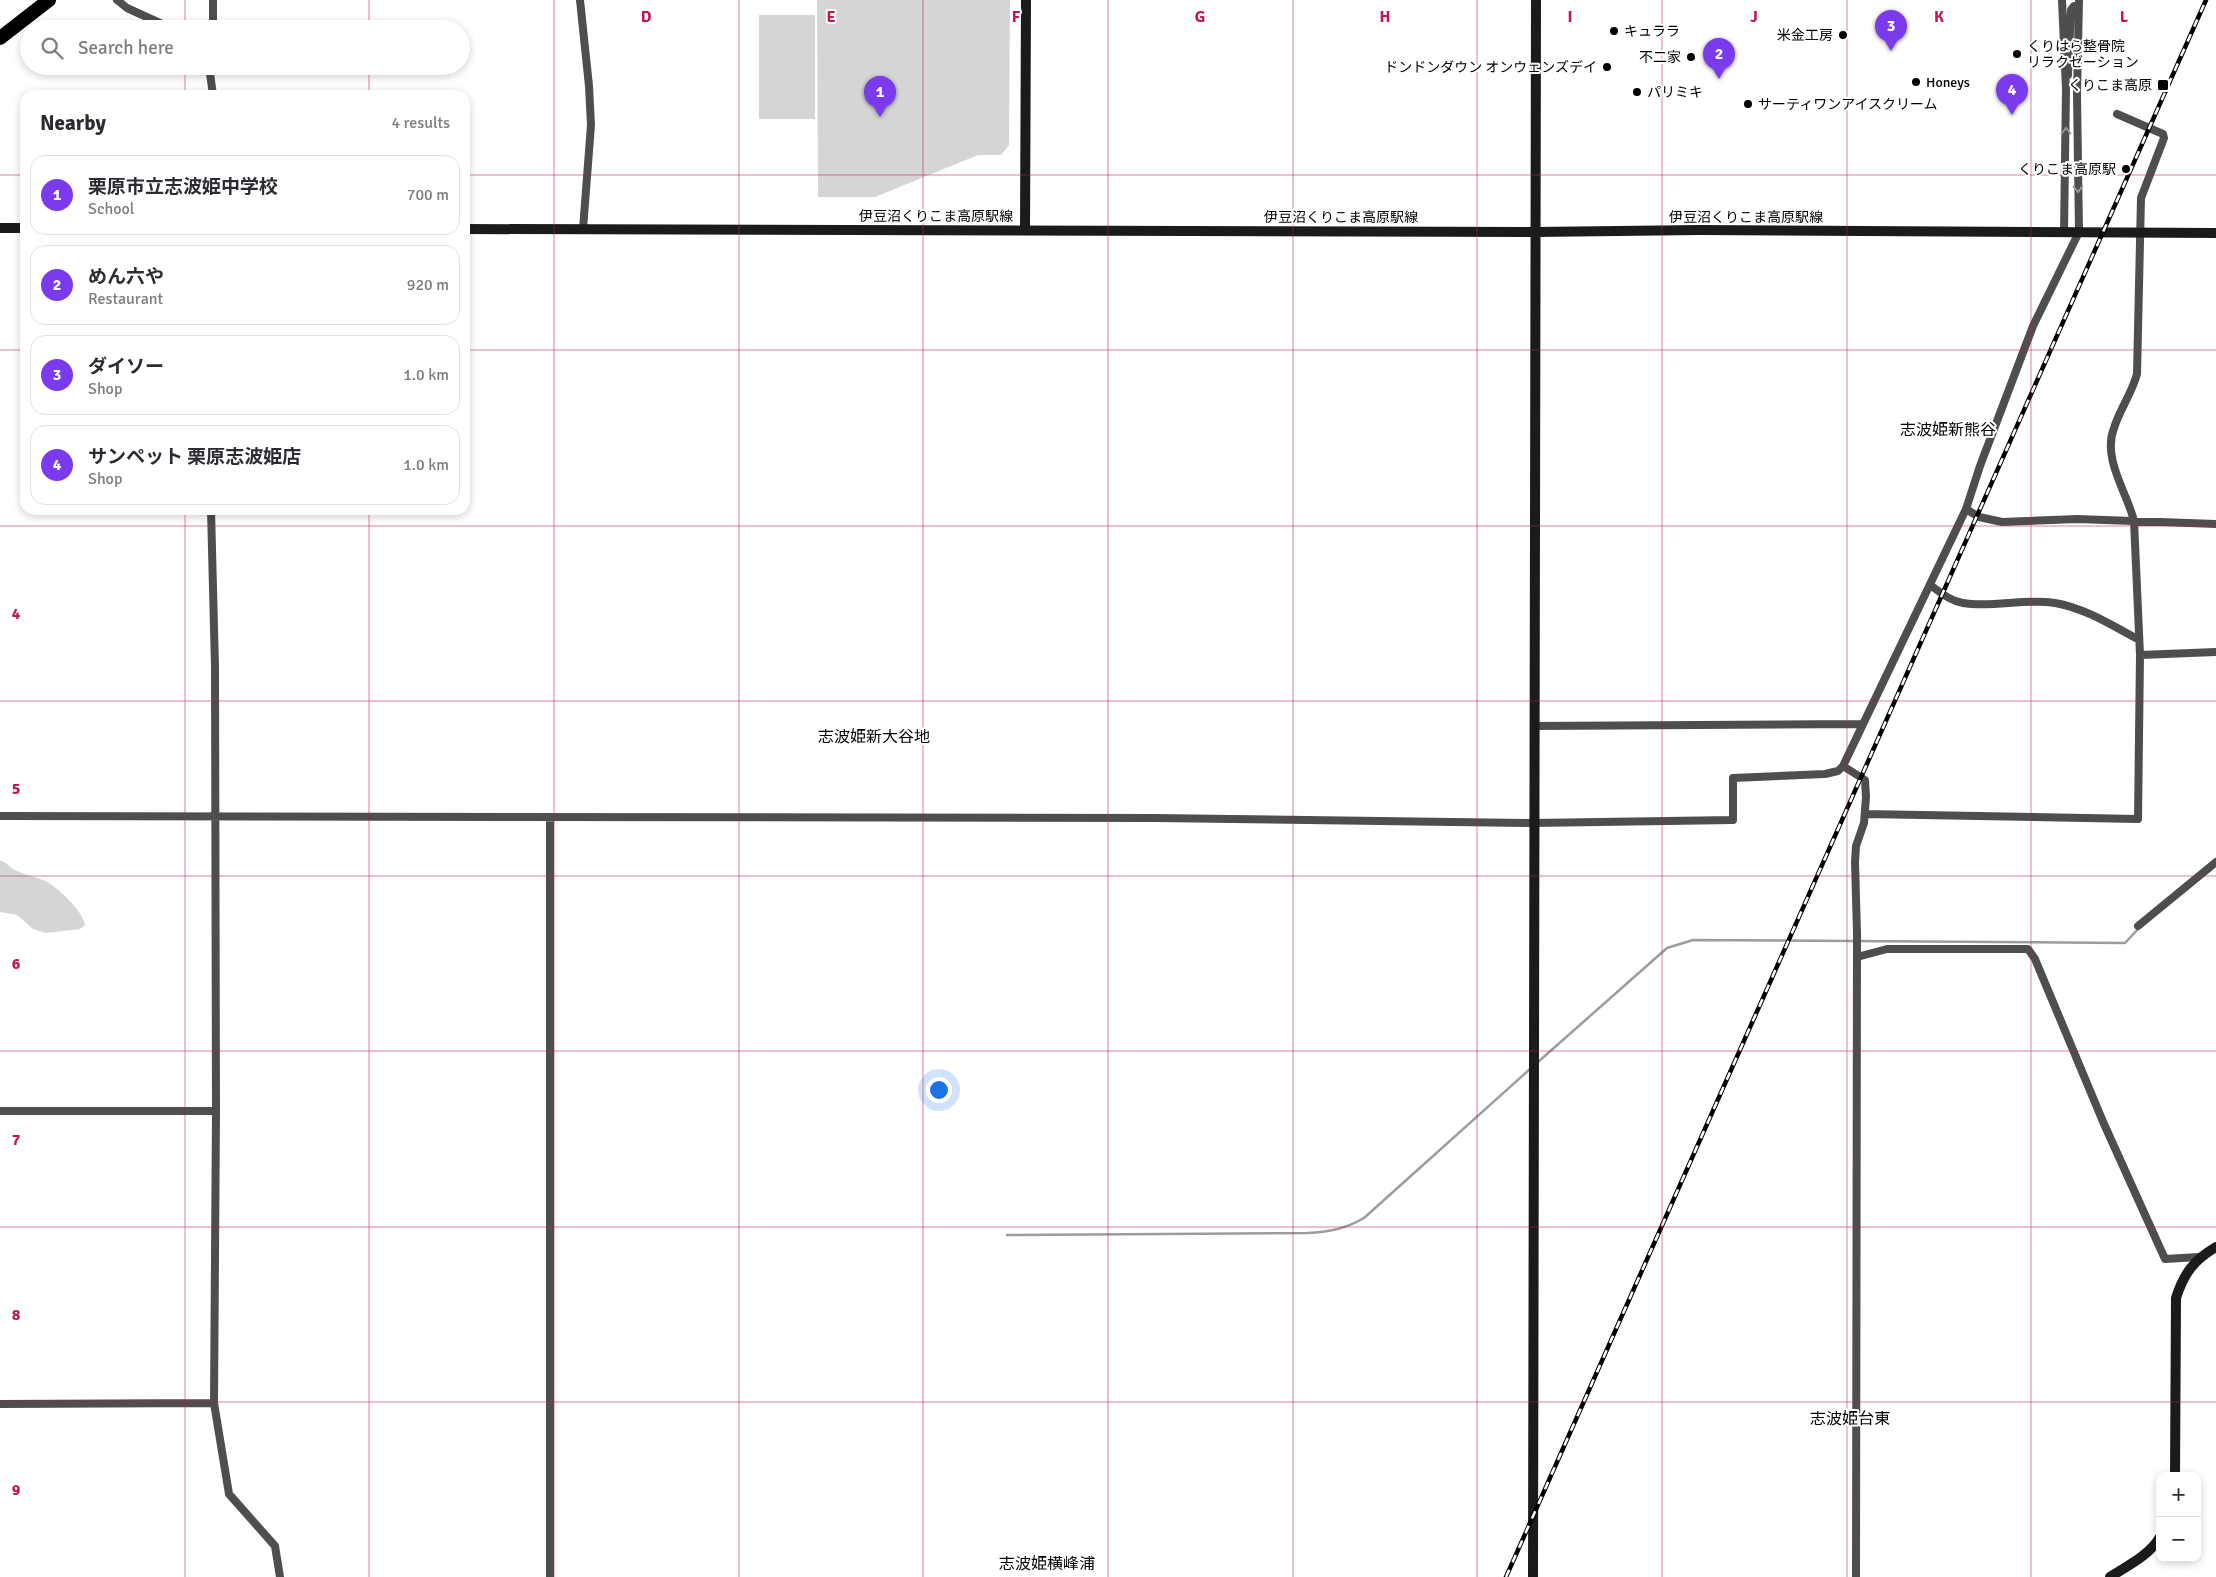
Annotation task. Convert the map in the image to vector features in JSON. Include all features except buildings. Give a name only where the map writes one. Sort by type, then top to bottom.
[{"type":"highway","points":[[23,20],[49,0]]},
{"type":"highway","points":[[0,38],[20,22]]},
{"type":"street","points":[[117,0],[127,8],[153,20]]},
{"type":"street","points":[[213,0],[213,20]]},
{"type":"street","points":[[580,0],[591,125],[583,230]]},
{"type":"street","points":[[1024,230],[1026,0]]},
{"type":"street","points":[[1532,1577],[1536,0]]},
{"type":"street","points":[[2062,0],[2066,89],[2064,232]]},
{"type":"street","points":[[2066,89],[2070,65],[2071,10],[2078,3]]},
{"type":"street","points":[[0,816],[1154,818],[1533,823],[1733,820],[1733,778],[1825,774],[1838,771],[1843,766],[1966,509],[1980,466],[2033,326],[2079,232],[2078,3]]},
{"type":"street","points":[[211,75],[212,90]]},
{"type":"street","points":[[1864,814],[2138,819],[2140,655],[2134,521],[2130,506],[2114,469],[2111,441],[2113,429],[2137,374],[2141,198],[2144,185],[2164,138],[2163,134],[2117,114]]},
{"type":"street","points":[[2066,155],[2078,144]]},
{"type":"street","points":[[0,228],[20,228]]},
{"type":"street","name":"伊豆沼くりこま高原駅線","points":[[470,229],[1535,232],[1710,230],[2216,233]]},
{"type":"street","points":[[1966,509],[1979,517],[2002,522],[2077,518],[2216,524]]},
{"type":"street","points":[[211,515],[216,667],[214,817],[216,1111],[214,1403],[229,1494],[275,1546],[280,1577]]},
{"type":"street","points":[[1930,585],[1947,597],[1962,603],[2036,601],[2057,604],[2088,614],[2139,640]]},
{"type":"street","points":[[2140,655],[2216,652]]},
{"type":"street","points":[[1534,726],[1862,724]]},
{"type":"street","points":[[1843,766],[1864,780],[1864,823],[1856,846],[1855,862],[1857,934],[1856,1577]]},
{"type":"street","points":[[550,817],[550,1577]]},
{"type":"street","points":[[2138,926],[2216,862]]},
{"type":"street","points":[[1857,953],[1886,949],[2028,949],[2035,959],[2104,1124],[2165,1259],[2199,1257]]},
{"type":"street","points":[[0,1111],[216,1111]]},
{"type":"street","points":[[2175,1472],[2176,1298],[2182,1280],[2199,1257],[2216,1247]]},
{"type":"street","points":[[0,1404],[214,1403]]},
{"type":"street","points":[[2110,1577],[2137,1560],[2156,1544]]},
{"type":"shaded area","points":[[817,0],[1010,0],[1009,145],[1001,155],[978,155],[875,197],[818,197]]},
{"type":"shaded area","points":[[759,15],[815,15],[815,119],[759,119]]},
{"type":"shaded area","points":[[0,861],[16,871],[43,880],[55,887],[74,906],[85,925],[80,929],[46,933],[33,929],[17,915],[0,912]]},
{"type":"waterway","points":[[1538,1062],[1667,948],[1693,940],[2125,943],[2139,928]]},
{"type":"waterway","points":[[1007,1235],[1307,1233],[1330,1231],[1343,1227],[1364,1218],[1530,1069]]},
{"type":"railway","points":[[1506,1577],[2206,0]]},
{"type":"place","name":"キュララ","points":[[1614,31]]},
{"type":"place","name":"米金工房","points":[[1843,35]]},
{"type":"place","name":"ダイソー","points":[[1891,51]]},
{"type":"place","name":"くりはら整骨院 リラクゼーション","points":[[2017,54]]},
{"type":"place","name":"不二家","points":[[1691,57]]},
{"type":"place","name":"ドンドンダウン オンウェンズデイ","points":[[1607,67]]},
{"type":"place","name":"めん六や","points":[[1719,79]]},
{"type":"place","name":"Honeys","points":[[1916,82]]},
{"type":"place","name":"くりこま高原","points":[[2163,85]]},
{"type":"place","name":"パリミキ","points":[[1637,92]]},
{"type":"place","name":"サーティワンアイスクリーム","points":[[1748,104]]},
{"type":"place","name":"サンペット 栗原志波姫店","points":[[2012,115]]},
{"type":"place","name":"栗原市立志波姫中学校","points":[[880,117]]},
{"type":"place","name":"くりこま高原駅","points":[[2126,169]]},
{"type":"district","name":"志波姫新熊谷","points":[[1948,429]]},
{"type":"district","name":"志波姫新大谷地","points":[[874,736]]},
{"type":"district","name":"志波姫台東","points":[[1850,1418]]},
{"type":"district","name":"志波姫横峰浦","points":[[1047,1563]]}]
